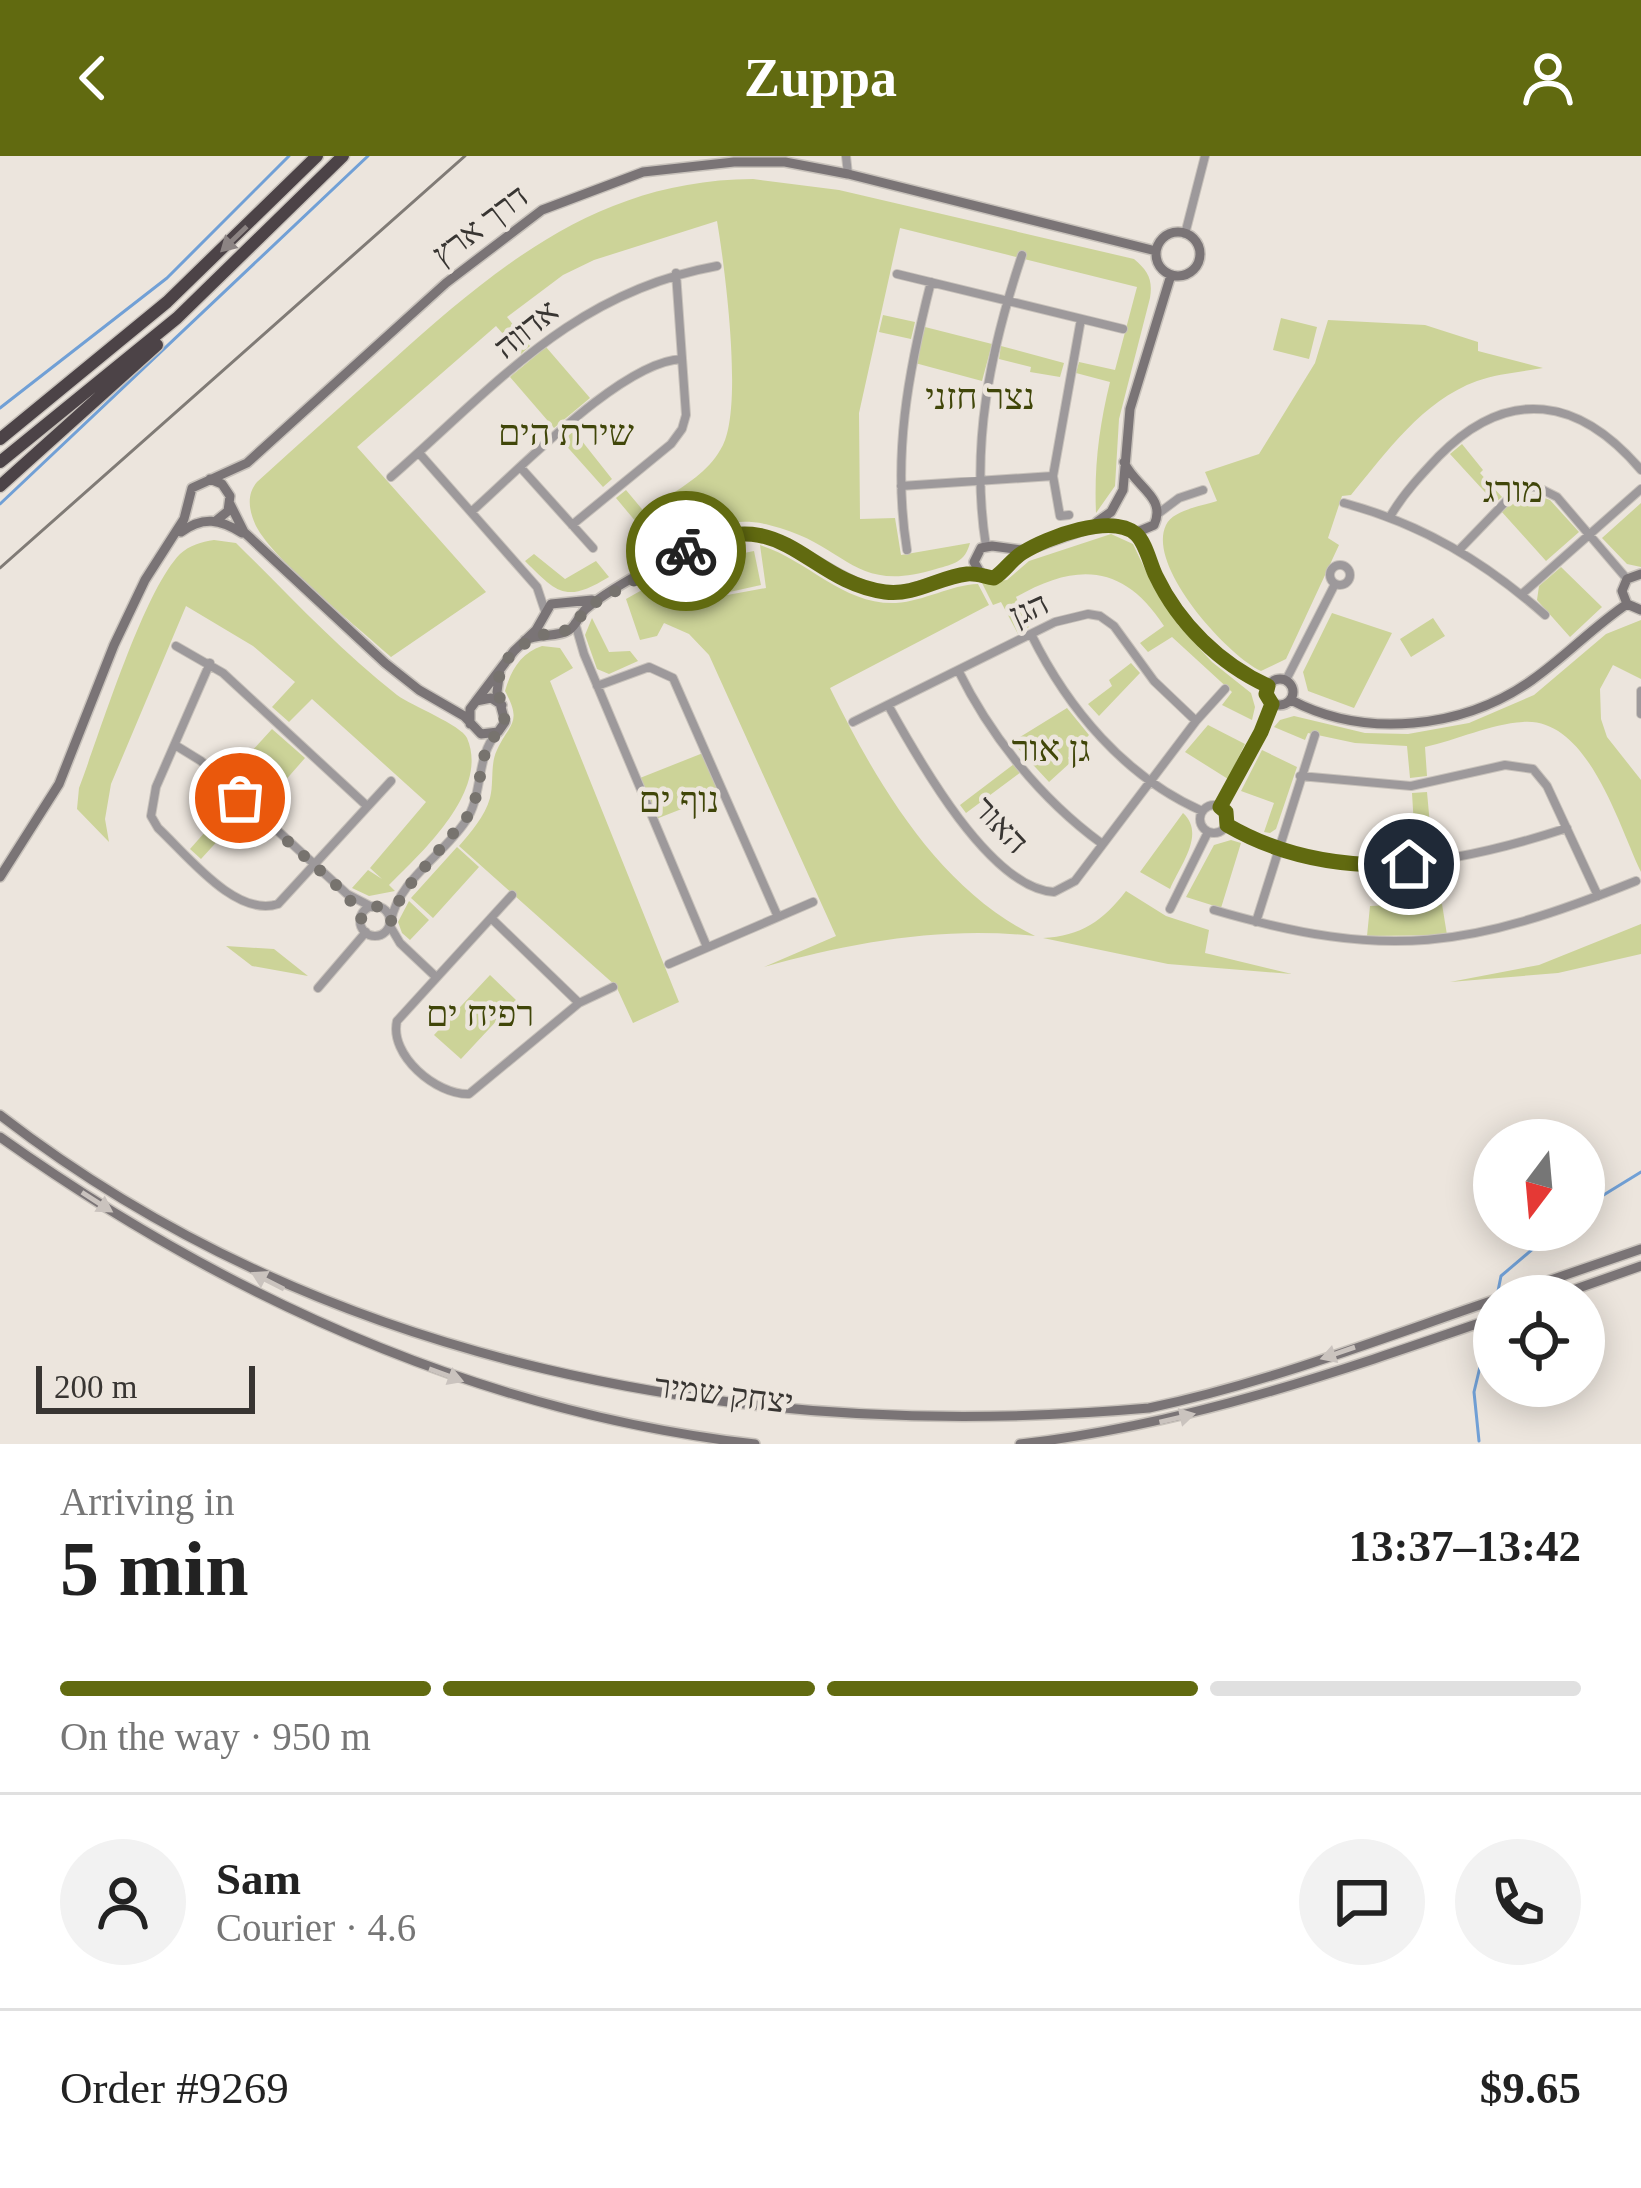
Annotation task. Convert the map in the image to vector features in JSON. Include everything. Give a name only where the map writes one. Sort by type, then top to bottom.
[{"type":"highway","points":[[0,439],[148,317],[317,156]]},
{"type":"highway","points":[[0,486],[147,355],[343,156]]},
{"type":"highway","points":[[0,462],[114,372],[232,266]]},
{"type":"highway","points":[[0,428],[148,317]]},
{"type":"main road","name":"דרך ארץ","points":[[210,479],[247,463],[446,283],[542,210],[643,172],[785,162],[1156,251]]},
{"type":"main road","points":[[1185,234],[1197,244],[1199,260],[1186,275],[1171,275],[1157,263],[1156,251],[1163,238],[1185,234]]},
{"type":"main road","points":[[1121,525],[1116,514],[1130,409],[1171,275]]},
{"type":"main road","points":[[1124,462],[1159,513],[1148,530],[1148,555]]},
{"type":"main road","name":"דרך ארץ","points":[[230,500],[247,463]]},
{"type":"main road","points":[[0,877],[59,784],[114,645],[145,580],[184,519],[192,488],[210,479],[223,484],[238,522],[252,539],[385,663],[487,735],[498,732],[505,722],[497,692],[500,670]]},
{"type":"main road","points":[[1088,529],[1131,490],[1148,494]]},
{"type":"main road","points":[[188,500],[192,513],[203,521]]},
{"type":"main road","points":[[217,520],[230,500]]},
{"type":"main road","points":[[166,547],[185,529],[203,521],[217,520],[252,539]]},
{"type":"main road","points":[[525,640],[558,632],[608,594],[701,544],[740,534],[785,543],[848,579],[884,592],[916,590],[957,576],[994,578],[1028,550],[1107,523],[1135,533],[1187,623],[1224,661],[1268,686]]},
{"type":"main road","points":[[1135,533],[1148,530]]},
{"type":"main road","points":[[957,576],[986,546],[1028,550]]},
{"type":"main road","points":[[999,548],[1007,560],[1004,571]]},
{"type":"main road","points":[[975,556],[981,574]]},
{"type":"main road","points":[[1641,574],[1627,579],[1622,591],[1627,604],[1641,610]]},
{"type":"main road","points":[[473,727],[469,716],[475,702],[551,604],[608,594]]},
{"type":"main road","points":[[565,602],[575,622]]},
{"type":"main road","points":[[1291,700],[1352,722],[1403,724],[1466,712],[1530,682],[1627,604]]},
{"type":"main road","points":[[545,614],[547,625],[558,632]]},
{"type":"main road","points":[[1276,679],[1286,680],[1293,690],[1291,700],[1272,704],[1266,694],[1268,686],[1276,679]]},
{"type":"main road","points":[[437,701],[459,706],[491,698],[502,705]]},
{"type":"main road","points":[[0,1115],[128,1202],[211,1250],[304,1299],[413,1345]]},
{"type":"main road","name":"יצחק שמיר","points":[[0,1137],[186,1256],[371,1347],[471,1384],[567,1412],[636,1428],[755,1444]]},
{"type":"main road","points":[[1565,1275],[1641,1249]]},
{"type":"main road","points":[[1605,1279],[1641,1266]]},
{"type":"main road","points":[[986,1430],[1066,1422],[1208,1394],[1473,1307]]},
{"type":"main road","points":[[1021,1444],[1212,1410],[1473,1325]]},
{"type":"street","points":[[846,156],[848,174]]},
{"type":"street","points":[[1185,234],[1205,156]]},
{"type":"street","points":[[986,546],[980,481],[984,404],[1022,256]]},
{"type":"street","name":"אדווה","points":[[391,477],[562,328],[624,292],[676,273],[717,266]]},
{"type":"street","points":[[572,525],[677,436],[686,415],[676,273]]},
{"type":"street","points":[[897,274],[1123,329]]},
{"type":"street","points":[[907,550],[901,425],[909,367],[931,282]]},
{"type":"street","points":[[1070,515],[1060,517],[1054,476],[1081,319]]},
{"type":"street","points":[[471,512],[613,389],[652,365],[682,358]]},
{"type":"street","points":[[1391,515],[1446,449],[1484,422],[1510,411],[1552,410],[1580,418],[1608,435],[1641,470]]},
{"type":"street","points":[[418,453],[537,587],[565,602]]},
{"type":"street","points":[[521,468],[593,548]]},
{"type":"street","points":[[902,486],[1054,476]]},
{"type":"street","points":[[1460,549],[1493,512],[1528,486],[1541,487],[1557,497],[1627,579]]},
{"type":"street","points":[[1522,594],[1641,489]]},
{"type":"street","points":[[1159,513],[1179,498],[1203,490]]},
{"type":"street","points":[[1148,494],[1179,498]]},
{"type":"street","points":[[1344,502],[1391,515],[1460,549],[1545,615]]},
{"type":"street","points":[[1286,680],[1335,584]]},
{"type":"street","points":[[537,587],[545,614]]},
{"type":"street","name":"הגן","points":[[853,722],[1075,615],[1100,616],[1114,626],[1154,681],[1196,721]]},
{"type":"street","points":[[575,622],[584,654],[707,947]]},
{"type":"street","points":[[558,632],[584,654]]},
{"type":"street","points":[[1030,634],[1064,694],[1082,715],[1149,781],[1202,812]]},
{"type":"street","points":[[176,646],[210,663],[367,806]]},
{"type":"street","points":[[210,663],[156,787],[152,816],[158,828],[233,896],[254,907],[278,904],[391,781]]},
{"type":"street","points":[[597,686],[643,668],[661,670],[673,678],[778,917]]},
{"type":"street","points":[[958,670],[1021,766],[1068,817],[1101,844]]},
{"type":"street","points":[[1149,781],[1226,689]]},
{"type":"street","points":[[1641,691],[1641,714]]},
{"type":"street","points":[[1220,807],[1272,704]]},
{"type":"street","name":"האור","points":[[887,705],[937,791],[983,846],[1028,886],[1054,892],[1068,887],[1149,781]]},
{"type":"street","points":[[473,727],[484,754]]},
{"type":"street","points":[[380,935],[402,894],[468,818],[477,800],[484,754],[498,732]]},
{"type":"street","points":[[1256,922],[1315,735]]},
{"type":"street","points":[[175,746],[201,761],[347,895],[384,909],[400,943]]},
{"type":"street","points":[[1300,776],[1411,786],[1516,764],[1533,769],[1547,786],[1598,896]]},
{"type":"street","points":[[1220,807],[1226,812],[1227,825],[1221,832],[1208,832],[1200,823],[1202,812],[1220,807]]},
{"type":"street","points":[[1227,825],[1276,848],[1362,865],[1483,855],[1567,828]]},
{"type":"street","points":[[1170,909],[1208,832]]},
{"type":"street","points":[[1214,910],[1341,940],[1408,944],[1523,924],[1636,881]]},
{"type":"street","points":[[361,919],[402,894]]},
{"type":"street","points":[[347,895],[366,932]]},
{"type":"street","points":[[512,895],[397,1021],[394,1038],[404,1055],[451,1093],[475,1092],[579,1003],[614,987]]},
{"type":"street","points":[[669,964],[813,902]]},
{"type":"street","points":[[491,918],[579,1003]]},
{"type":"street","points":[[366,932],[400,943],[436,976]]},
{"type":"street","points":[[318,988],[366,932]]},
{"type":"green space","points":[[753,179],[839,190],[1139,263],[1150,280],[1150,298],[1119,419],[1115,486],[1096,513],[1098,447],[1110,382],[1076,373],[1079,362],[1115,370],[1137,287],[900,228],[859,413],[860,519],[895,518],[901,555],[970,543],[965,554],[942,567],[887,576],[769,525],[739,522],[698,531],[669,496],[712,461],[729,426],[732,369],[717,221],[594,260],[563,275],[507,317],[530,346],[521,354],[496,326],[357,447],[486,592],[391,657],[298,575],[266,540],[250,509],[257,482],[434,324],[515,260],[601,211],[648,194],[698,183]]},
{"type":"green space","points":[[883,315],[915,322],[911,339],[879,332]]},
{"type":"green space","points":[[1281,318],[1317,327],[1309,359],[1273,350]]},
{"type":"green space","points":[[1328,320],[1425,325],[1478,342],[1478,351],[1543,368],[1477,381],[1439,401],[1407,429],[1351,495],[1342,496],[1328,538],[1339,545],[1286,659],[1261,671],[1211,629],[1178,585],[1163,542],[1166,525],[1181,512],[1217,501],[1205,472],[1259,454],[1315,363]]},
{"type":"green space","points":[[925,327],[992,344],[982,381],[915,363]]},
{"type":"green space","points":[[1001,346],[1064,363],[1060,377],[1030,372],[1031,367],[999,359]]},
{"type":"green space","points":[[546,347],[590,398],[554,428],[510,377]]},
{"type":"green space","points":[[574,431],[612,479],[603,487],[562,441]]},
{"type":"green space","points":[[1462,444],[1502,497],[1495,503],[1450,454]]},
{"type":"green space","points":[[626,490],[672,545],[662,553],[616,498]]},
{"type":"green space","points":[[1534,494],[1550,500],[1579,532],[1546,561],[1501,511],[1518,496]]},
{"type":"green space","points":[[1641,503],[1641,567],[1627,564],[1602,538]]},
{"type":"green space","points":[[1111,534],[1133,544],[1178,625],[1212,662],[1251,693],[1252,720],[1222,705],[1232,692],[1172,637],[1148,652],[1140,643],[1164,626],[1133,590],[1116,580],[1079,574],[1016,597],[1029,627],[1018,634],[1001,602],[993,605],[982,583],[1007,580],[1029,561]]},
{"type":"green space","points":[[214,540],[236,543],[376,678],[467,738],[472,758],[461,799],[434,838],[389,885],[395,891],[369,896],[352,888],[368,870],[382,879],[370,868],[426,802],[312,699],[289,722],[272,707],[295,682],[253,646],[186,606],[111,784],[105,819],[109,842],[77,809],[79,788],[152,599],[180,554]]},
{"type":"green space","points":[[760,545],[842,589],[877,602],[907,602],[978,584],[989,605],[830,688],[913,830],[969,891],[1035,936],[966,933],[898,938],[764,967],[836,936],[709,655],[689,634],[664,623],[657,636],[640,640],[626,599],[704,555],[711,598],[766,588]]},
{"type":"green space","points":[[754,551],[761,585],[716,595],[709,560]]},
{"type":"green space","points":[[534,554],[565,579],[596,561],[609,577],[582,590],[563,591],[525,561]]},
{"type":"green space","points":[[1561,567],[1602,607],[1570,637],[1537,600],[1539,586]]},
{"type":"green space","points":[[1332,613],[1392,633],[1354,708],[1308,691],[1303,672]]},
{"type":"green space","points":[[592,618],[609,652],[630,651],[638,661],[609,674],[597,669],[585,635]]},
{"type":"green space","points":[[1433,618],[1445,636],[1411,657],[1400,639]]},
{"type":"green space","points":[[1641,620],[1641,679],[1613,665],[1600,689],[1607,737],[1641,780],[1641,872],[1598,777],[1566,737],[1546,725],[1511,723],[1425,747],[1427,776],[1410,778],[1407,746],[1355,743],[1308,733],[1305,740],[1274,727],[1294,716],[1365,733],[1408,734],[1469,723],[1534,695],[1606,634]]},
{"type":"green space","points":[[542,646],[560,648],[573,668],[550,681],[679,1002],[633,1023],[616,986],[459,846],[490,798],[495,755],[514,717],[505,691],[510,676],[523,658]]},
{"type":"green space","points":[[1131,663],[1140,673],[1099,716],[1088,704]]},
{"type":"green space","points":[[1067,708],[1089,735],[1068,758],[1071,762],[1049,782],[1012,742]]},
{"type":"green space","points":[[1208,725],[1245,744],[1228,779],[1185,752]]},
{"type":"green space","points":[[272,729],[305,758],[262,807],[235,784],[258,758],[252,751]]},
{"type":"green space","points":[[1262,750],[1297,767],[1276,829],[1270,833],[1264,832],[1274,803],[1241,791]]},
{"type":"green space","points":[[703,753],[720,794],[656,819],[640,778]]},
{"type":"green space","points":[[1014,764],[1021,772],[966,813],[960,805]]},
{"type":"green space","points":[[1427,792],[1430,825],[1441,824],[1445,854],[1407,859],[1405,827],[1414,826],[1412,793]]},
{"type":"green space","points":[[240,803],[251,813],[227,840],[222,836],[201,859],[190,849]]},
{"type":"green space","points":[[1183,813],[1192,840],[1170,889],[1140,872]]},
{"type":"green space","points":[[1231,840],[1241,843],[1221,908],[1186,897],[1214,845]]},
{"type":"green space","points":[[457,847],[479,867],[433,918],[411,898]]},
{"type":"green space","points":[[1429,871],[1432,904],[1442,904],[1447,935],[1367,936],[1370,906],[1392,905],[1393,873]]},
{"type":"green space","points":[[1126,891],[1166,916],[1209,930],[1205,953],[1292,974],[1168,964],[1043,938],[1090,925]]},
{"type":"green space","points":[[409,901],[429,920],[410,940],[398,922]]},
{"type":"green space","points":[[1641,924],[1641,954],[1558,973],[1450,982],[1539,965]]},
{"type":"green space","points":[[226,946],[274,949],[308,976],[252,966]]},
{"type":"green space","points":[[490,975],[516,1000],[461,1059],[434,1035]]},
{"type":"waterway","points":[[0,408],[167,278],[289,156]]},
{"type":"waterway","points":[[0,504],[368,156]]},
{"type":"waterway","points":[[1605,1194],[1641,1172]]},
{"type":"waterway","points":[[1502,1275],[1530,1251]]},
{"type":"waterway","points":[[1476,1407],[1479,1441]]},
{"type":"railway","points":[[0,568],[465,156]]},
{"type":"way so far","points":[[240,798],[347,895],[361,919],[376,906],[391,921],[402,894],[473,810],[486,748],[505,722],[497,685],[509,656],[525,640],[568,630],[591,605],[686,551]]},
{"type":"district","name":"נצר חזני","points":[[980,397]]},
{"type":"district","name":"שירת הים","points":[[566,433]]},
{"type":"district","name":"מורג","points":[[1513,490]]},
{"type":"district","name":"גן אור","points":[[1051,749]]},
{"type":"district","name":"נוף ים","points":[[679,800]]},
{"type":"district","name":"רפיח ים","points":[[480,1014]]},
{"type":"route","points":[[686,551],[722,536],[760,535],[793,546],[867,587],[904,592],[964,574],[994,578],[1028,550],[1101,524],[1121,525],[1139,538],[1168,597],[1187,623],[1224,661],[1268,686],[1266,694],[1272,704],[1261,732],[1220,807],[1228,816],[1227,825],[1300,855],[1362,865],[1409,864]]}]
